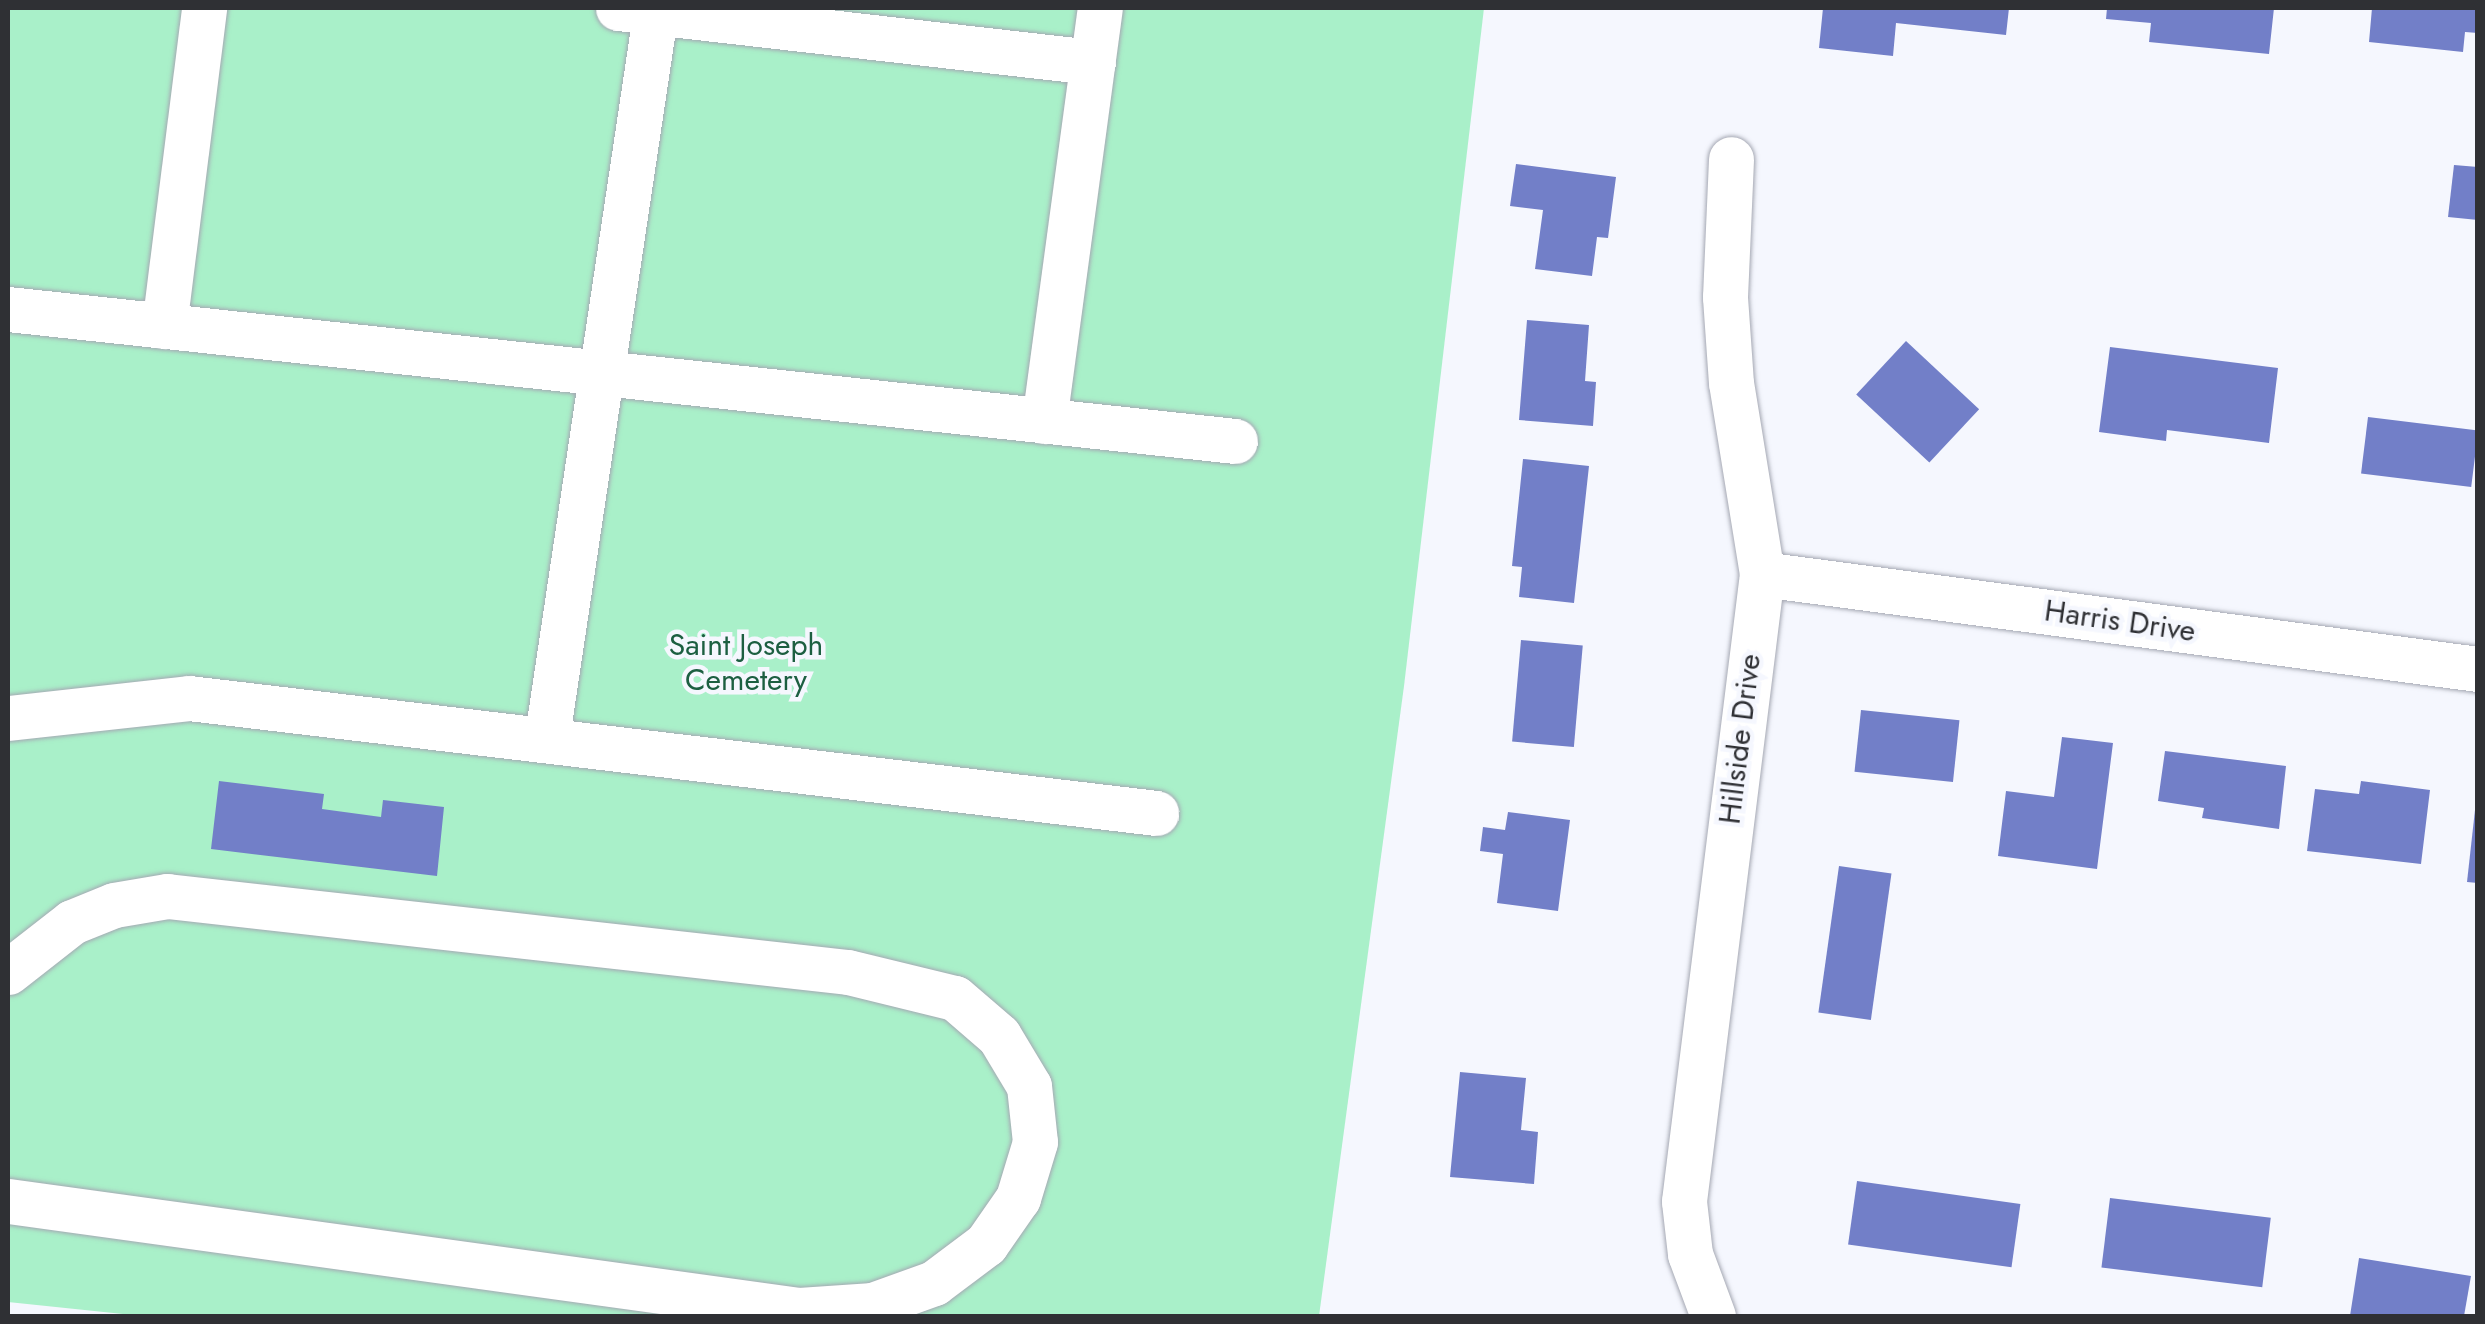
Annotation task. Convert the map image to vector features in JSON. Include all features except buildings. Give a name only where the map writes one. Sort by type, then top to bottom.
[{"type":"street","points":[[164,326],[204,8]]},
{"type":"street","points":[[1044,422],[1100,8]]},
{"type":"street","points":[[547,736],[604,374],[643,9],[1093,62]]},
{"type":"street","name":"Hillside Drive","points":[[1713,1316],[1690,1254],[1684,1201],[1762,574],[1731,383],[1725,297],[1731,158]]},
{"type":"street","points":[[8,309],[1235,441]]},
{"type":"street","name":"Harris Drive","points":[[1762,574],[2478,669]]},
{"type":"street","points":[[8,718],[189,698],[547,736],[1156,813]]},
{"type":"street","points":[[8,972],[72,922],[114,905],[167,896],[848,972],[955,998],[999,1036],[1030,1086],[1035,1142],[1018,1198],[996,1229],[934,1283],[872,1305],[799,1310],[8,1201]]},
{"type":"green space","name":"Saint Joseph Cemetery","points":[[8,8],[1484,8],[1404,686],[1319,1316],[142,1316],[8,1302]]}]
